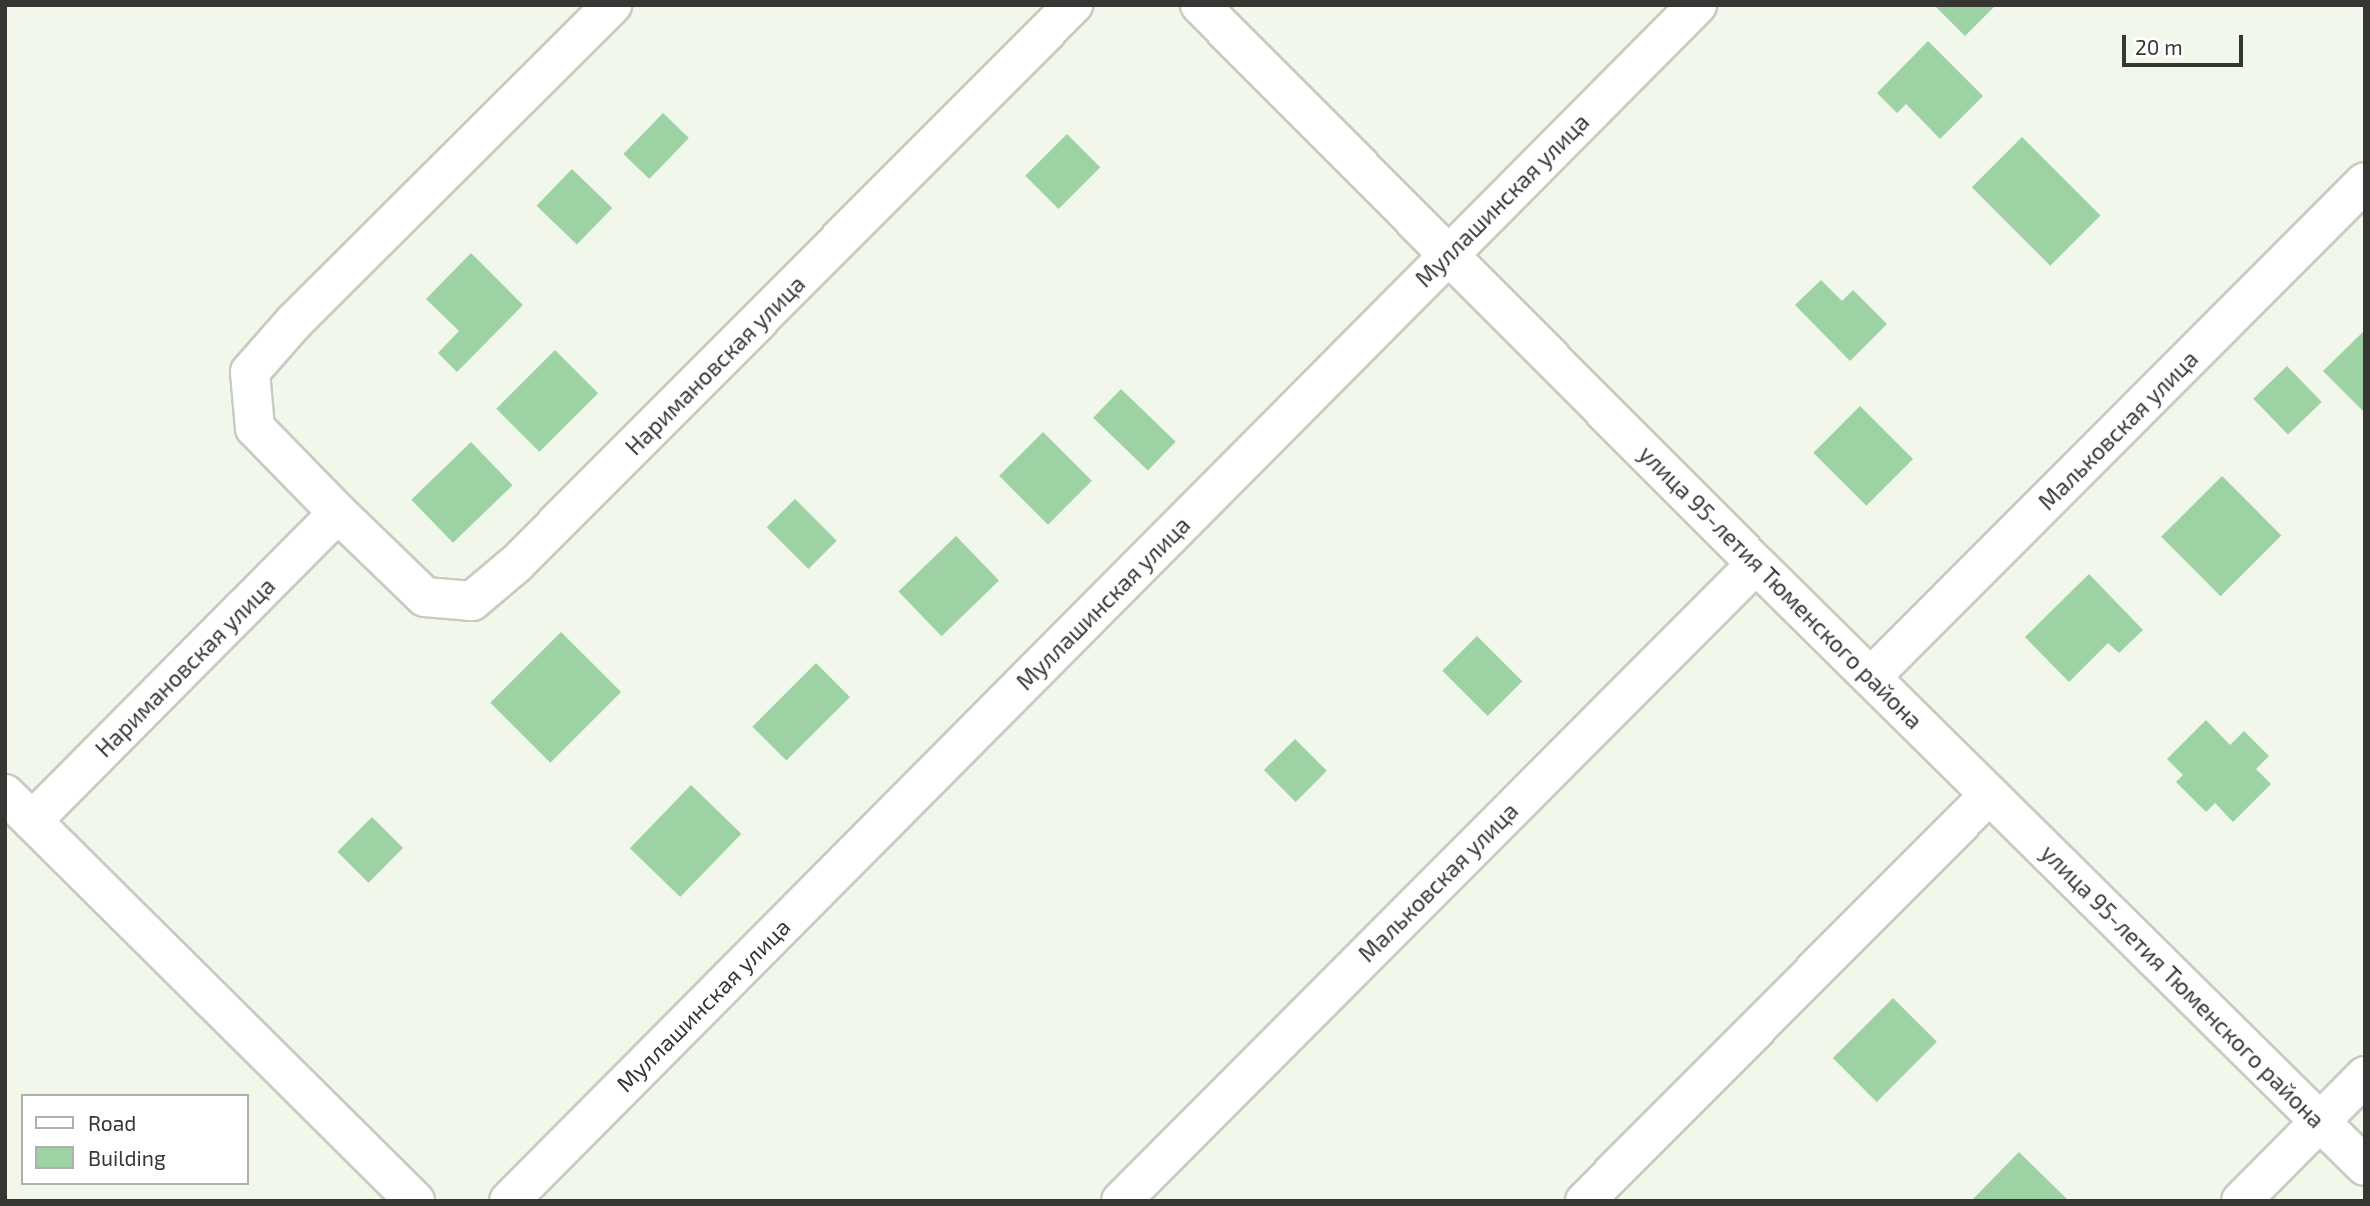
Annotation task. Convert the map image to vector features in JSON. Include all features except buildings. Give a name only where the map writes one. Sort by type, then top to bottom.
[{"type":"street","name":"Наримановская улица","points":[[611,5],[294,322],[250,372],[255,428],[425,597],[472,601],[517,564],[1073,5]]},
{"type":"street","name":"улица 95-летия Тюменского района","points":[[1200,5],[1756,564],[2365,1166]]},
{"type":"street","name":"Муллашинская улица","points":[[509,1201],[1697,5]]},
{"type":"street","name":"Мальковская улица","points":[[1871,677],[2365,182]]},
{"type":"street","name":"Наримановская улица","points":[[33,821],[338,513]]},
{"type":"street","name":"Мальковская улица","points":[[1121,1201],[1756,564]]},
{"type":"street","points":[[5,794],[415,1201]]},
{"type":"street","points":[[1585,1201],[1989,794]]},
{"type":"street","points":[[2241,1201],[2365,1076]]}]
